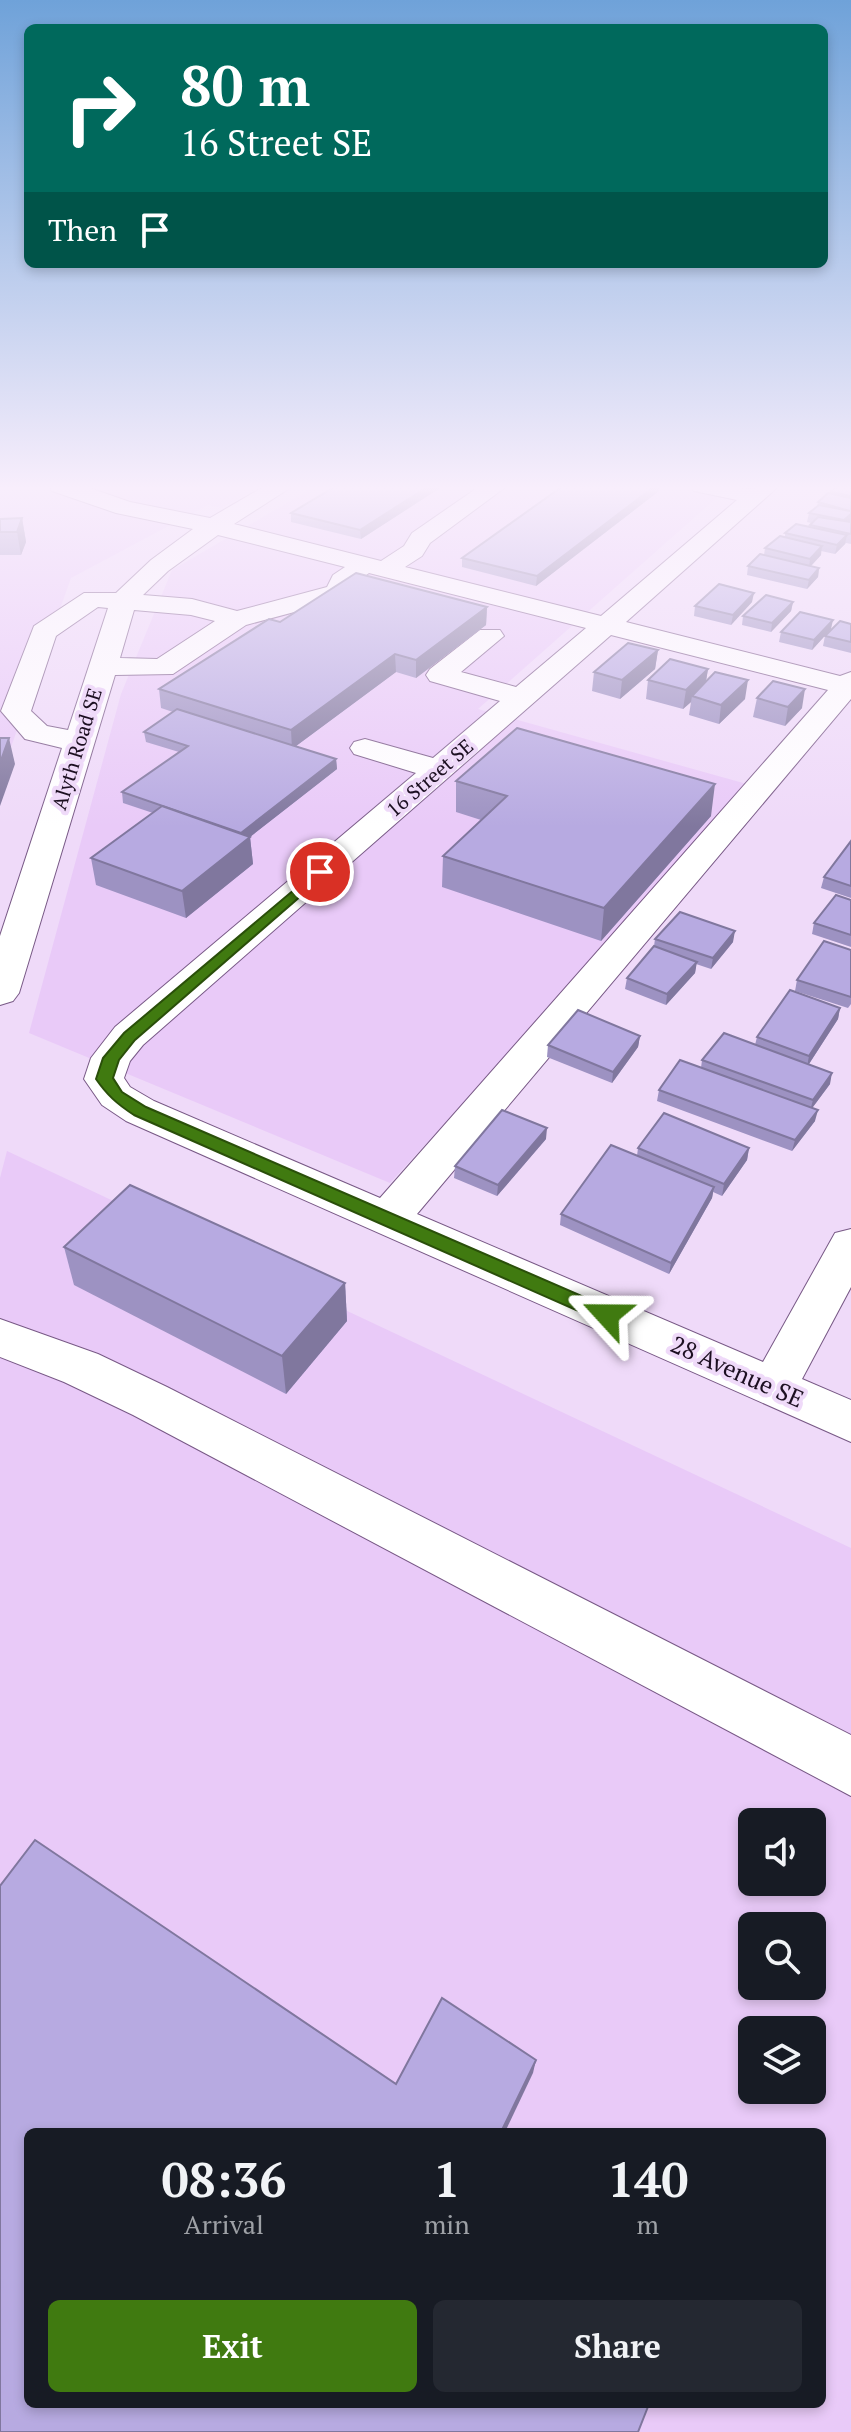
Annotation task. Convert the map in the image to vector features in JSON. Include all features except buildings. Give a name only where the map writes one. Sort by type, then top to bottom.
[{"type":"street","points":[[80,739],[48,739],[29,730],[16,711],[44,632],[92,599]]},
{"type":"street","points":[[108,599],[192,607],[237,619]]},
{"type":"street","points":[[103,666],[163,668],[237,619],[310,599]]},
{"type":"street","points":[[387,1219],[850,685],[502,599]]},
{"type":"street","name":"16 Street SE","points":[[104,1079],[111,1058],[129,1036],[638,599]]},
{"type":"street","name":"Alyth Road SE","points":[[0,993],[124,600]]},
{"type":"street","points":[[490,636],[440,675],[522,698]]},
{"type":"street","points":[[365,748],[439,770]]},
{"type":"street","name":"28 Avenue SE","points":[[104,1079],[116,1096],[140,1111],[851,1422]]},
{"type":"street","points":[[773,1388],[851,1245]]},
{"type":"street","points":[[0,1337],[81,1368],[150,1401],[851,1767]]},
{"type":"shaded area","points":[[0,599],[63,599],[0,778]]},
{"type":"shaded area","points":[[160,599],[602,599],[478,709],[754,786],[390,1183],[29,1033],[121,694]]},
{"type":"shaded area","points":[[7,1151],[851,1548],[851,2432],[0,2432],[0,1178]]},
{"type":"route","points":[[320,872],[129,1036],[111,1058],[104,1079],[116,1096],[140,1111],[607,1315]]}]
